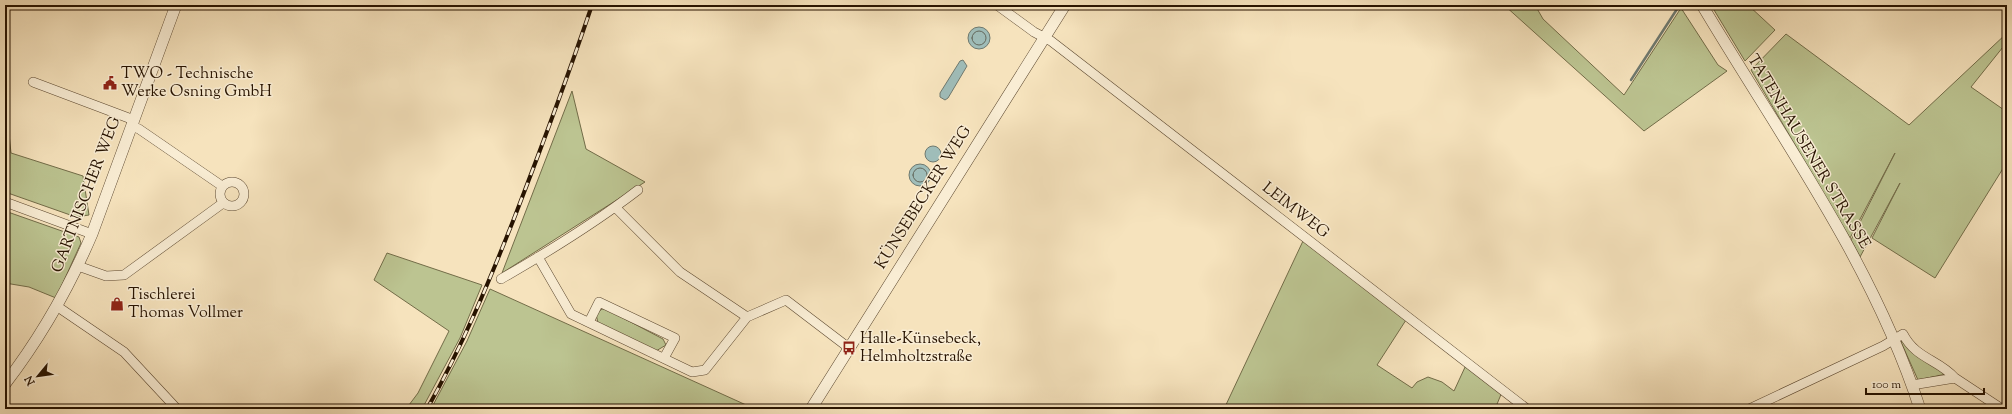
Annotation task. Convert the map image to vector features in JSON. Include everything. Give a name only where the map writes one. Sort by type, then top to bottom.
[{"type":"street","name":"GARTNISCHER WEG","points":[[5,384],[58,307],[78,266],[92,234],[176,5]]},
{"type":"street","name":"LEIMWEG","points":[[997,5],[1044,37],[1527,409]]},
{"type":"street","name":"KÜNSEBECKER WEG","points":[[811,409],[1065,5]]},
{"type":"street","name":"TATENHAUSENER STRASSE","points":[[1702,5],[1834,221],[1895,339],[1920,409]]},
{"type":"street","points":[[33,82],[133,123],[139,129],[222,186]]},
{"type":"street","points":[[230,182],[234,182],[241,186],[244,193],[243,201],[237,206],[229,207],[223,202],[220,196],[222,186],[230,182]]},
{"type":"street","points":[[501,279],[615,207],[638,190]]},
{"type":"street","points":[[5,202],[92,234]]},
{"type":"street","points":[[78,266],[106,276],[124,275],[223,202]]},
{"type":"street","points":[[615,207],[680,272],[747,317]]},
{"type":"street","points":[[538,257],[571,314],[692,372],[705,370],[747,317],[786,300],[849,348]]},
{"type":"street","points":[[589,322],[600,302],[674,338],[664,358]]},
{"type":"street","points":[[58,307],[124,352],[177,409]]},
{"type":"street","points":[[1749,409],[1883,346],[1903,334],[1918,354],[1948,370],[1955,378],[2002,409]]},
{"type":"street","points":[[1912,385],[1955,378]]},
{"type":"green space","points":[[1504,5],[1535,5],[1543,19],[1624,95],[1681,8],[1718,65],[1727,71],[1644,131]]},
{"type":"green space","points":[[1711,5],[1748,5],[1775,30],[1745,61]]},
{"type":"green space","points":[[2007,33],[2007,42],[1971,87],[2007,112],[2007,162],[1935,278],[1872,238],[1900,183],[1860,257],[1851,240],[1895,153],[1850,238],[1751,70],[1786,34],[1909,125]]},
{"type":"green space","points":[[572,91],[586,149],[645,182],[502,273]]},
{"type":"green space","points":[[5,96],[11,153],[83,176],[89,215],[76,217],[5,192]]},
{"type":"green space","points":[[5,211],[79,237],[81,243],[56,298],[29,287],[5,283]]},
{"type":"green space","points":[[1303,241],[1406,320],[1377,365],[1412,388],[1417,382],[1428,377],[1442,382],[1454,391],[1466,365],[1502,392],[1495,409],[1224,409]]},
{"type":"green space","points":[[387,253],[482,285],[460,338],[422,409],[406,409],[418,393],[449,331],[374,280]]},
{"type":"green space","points":[[490,289],[755,409],[431,409],[467,341]]},
{"type":"green space","points":[[602,309],[606,309],[663,339],[666,345],[656,351],[598,323],[596,314]]},
{"type":"green space","points":[[1904,339],[1946,374],[1918,380],[1901,342]]},
{"type":"water","points":[[975,27],[983,27],[990,34],[990,42],[983,49],[975,49],[968,42],[968,34]]},
{"type":"water","points":[[963,60],[967,66],[948,98],[945,100],[940,97],[940,93],[960,61]]},
{"type":"water","points":[[930,146],[936,146],[941,151],[939,160],[936,162],[930,162],[925,157],[925,151]]},
{"type":"water","points":[[920,164],[928,167],[931,175],[928,183],[920,186],[912,183],[909,175],[912,167]]},
{"type":"waterway","points":[[1631,80],[1679,6]]},
{"type":"railway","points":[[427,409],[452,362],[495,265],[545,137],[592,5]]},
{"type":"place","name":"TWO - Technische Werke Osning GmbH","points":[[110,83]]},
{"type":"place","name":"Tischlerei Thomas Vollmer","points":[[117,304]]},
{"type":"place","name":"Halle-Künsebeck, Helmholtzstraße","points":[[849,348]]}]
